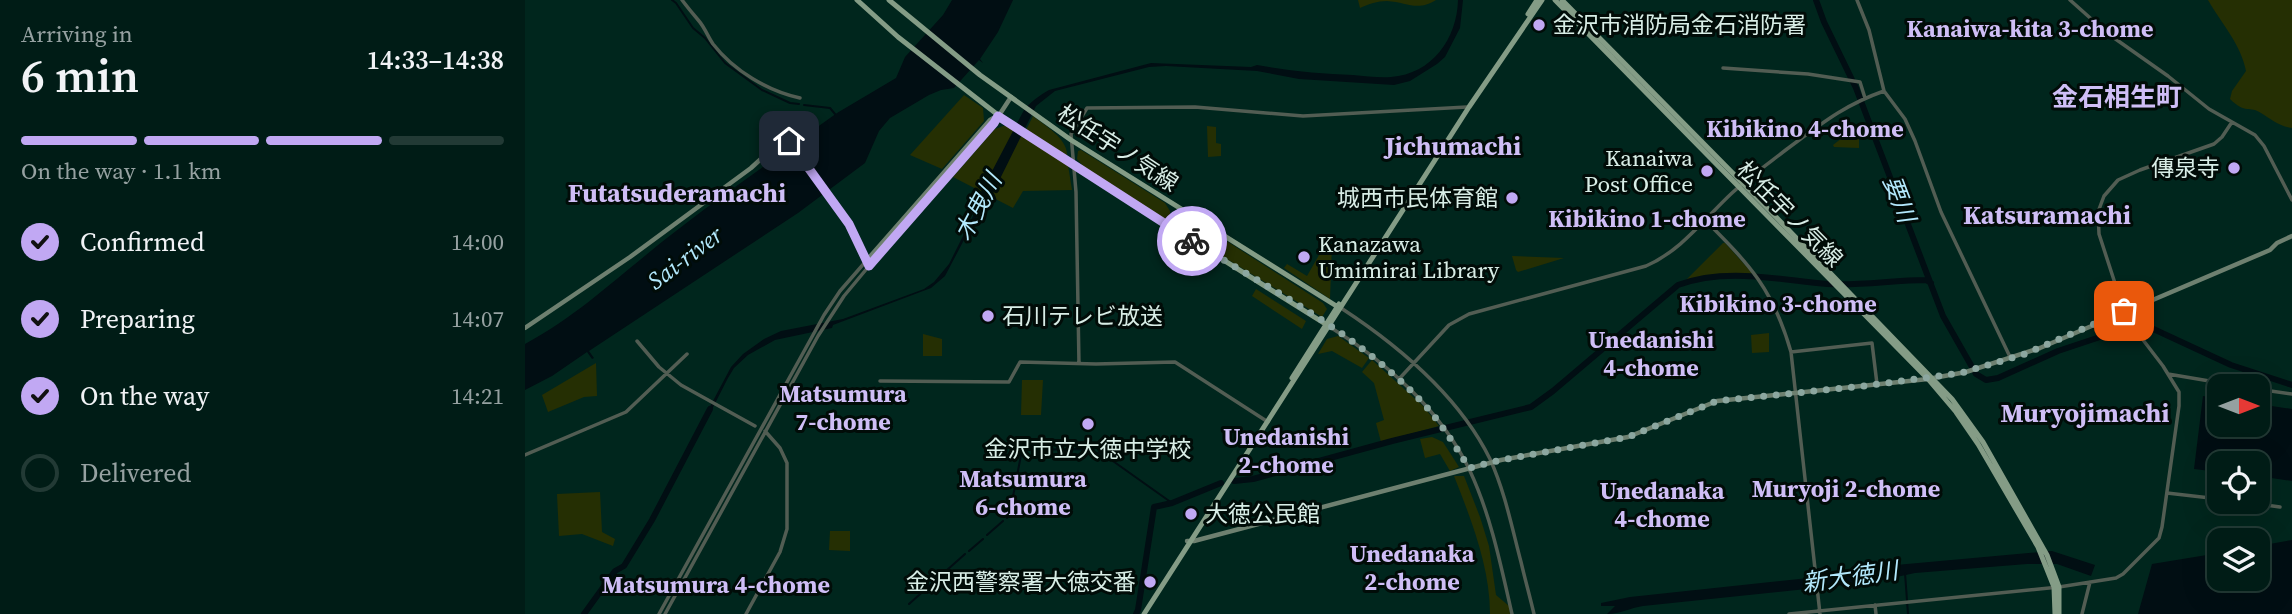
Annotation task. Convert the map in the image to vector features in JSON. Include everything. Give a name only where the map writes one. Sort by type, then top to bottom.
[{"type":"main road","points":[[857,0],[898,37],[998,116]]},
{"type":"main road","name":"松任宇ノ気線","points":[[889,0],[980,75],[1071,140],[1339,307]]},
{"type":"main road","points":[[1143,614],[1467,107],[1539,0]]},
{"type":"main road","name":"松任宇ノ気線","points":[[1555,0],[1831,277],[1966,418],[1983,442],[2050,566],[2056,587],[2057,614]]},
{"type":"main road","name":"松任宇ノ気線","points":[[1562,0],[1740,185]]},
{"type":"main road","points":[[525,328],[609,273],[751,168],[786,136],[833,199],[868,263],[994,123],[1011,97]]},
{"type":"main road","name":"松任宇ノ気線","points":[[998,116],[1072,166],[1328,325]]},
{"type":"main road","points":[[1189,541],[1469,468],[1628,437],[1717,401],[1931,379],[1966,372],[2011,359],[2270,250],[2277,243],[2292,236]]},
{"type":"street","points":[[682,0],[701,23],[713,44],[737,67],[760,83],[800,98]]},
{"type":"street","points":[[1857,0],[1869,30],[1884,91],[1901,111],[1941,212],[2011,359]]},
{"type":"street","points":[[2070,0],[2107,33],[2219,116],[2248,130],[2259,140],[2292,200]]},
{"type":"street","points":[[1723,68],[1852,80],[1860,82],[1861,99]]},
{"type":"street","points":[[1399,379],[1449,325],[1469,314],[1646,266],[1670,253],[1740,185],[1838,111],[1884,91]]},
{"type":"street","points":[[1079,364],[1076,192],[1071,134],[1087,108],[1195,107],[1304,116],[1467,107]]},
{"type":"street","points":[[1789,614],[2056,587],[2116,578],[2156,541],[2162,527],[2179,392],[2164,366],[2127,319],[2099,234],[2098,212],[2104,196],[2118,180],[2214,144],[2232,122]]},
{"type":"street","points":[[1705,220],[1754,271],[1778,313],[1791,352],[1820,612]]},
{"type":"street","points":[[665,614],[765,431],[824,314],[840,292],[868,263]]},
{"type":"street","points":[[659,614],[815,336],[868,263]]},
{"type":"street","points":[[1339,307],[1413,363],[1466,419],[1491,463],[1507,506],[1534,613]]},
{"type":"street","points":[[1328,325],[1399,379],[1441,425],[1469,468],[1492,531],[1512,611]]},
{"type":"street","points":[[637,341],[681,385],[755,426]]},
{"type":"street","points":[[1791,352],[1872,343],[1877,384]]},
{"type":"street","points":[[525,454],[626,412],[687,354]]},
{"type":"street","points":[[880,381],[1009,382],[1020,362],[1179,363],[1267,421]]},
{"type":"street","points":[[2168,374],[2207,381]]},
{"type":"street","points":[[2270,391],[2292,394]]},
{"type":"street","points":[[746,614],[780,552],[787,529],[787,463],[780,448],[765,431]]},
{"type":"street","points":[[2167,493],[2207,498]]},
{"type":"street","points":[[2270,505],[2280,506]]},
{"type":"street","points":[[2082,614],[2090,582]]},
{"type":"street","points":[[1875,605],[1876,614]]},
{"type":"green space","points":[[1358,0],[1436,0],[1417,6],[1383,1],[1360,8]]},
{"type":"green space","points":[[2208,0],[2292,0],[2292,128],[2257,111],[2240,107],[2230,99],[2232,91],[2246,71],[2235,43]]},
{"type":"green space","points":[[964,95],[983,108],[984,121],[942,169],[910,155]]},
{"type":"green space","points":[[1033,116],[1059,138],[1067,155],[1026,130]]},
{"type":"green space","points":[[1011,126],[1068,165],[1072,190],[1023,191],[1013,208],[953,177],[995,129]]},
{"type":"green space","points":[[1207,126],[1216,127],[1216,143],[1221,144],[1221,156],[1208,157]]},
{"type":"green space","points":[[1859,127],[1859,148],[1834,147],[1833,145]]},
{"type":"green space","points":[[1081,150],[1165,203],[1170,211],[1170,220],[1132,201],[1096,178],[1077,159],[1078,151]]},
{"type":"green space","points":[[1180,214],[1186,215],[1323,303],[1327,309],[1322,317],[1178,229]]},
{"type":"green space","points":[[1723,243],[1753,274],[1686,280]]},
{"type":"green space","points":[[1319,244],[1332,244],[1330,299],[1284,268],[1287,264],[1307,276],[1319,255]]},
{"type":"green space","points":[[1512,256],[1564,258],[1518,272]]},
{"type":"green space","points":[[1256,289],[1306,321],[1302,329],[1252,296]]},
{"type":"green space","points":[[1769,333],[1769,352],[1752,353],[1751,335]]},
{"type":"green space","points":[[923,334],[942,339],[942,356],[923,356]]},
{"type":"green space","points":[[1338,336],[1369,358],[1362,368],[1332,351],[1318,354],[1327,339]]},
{"type":"green space","points":[[1372,360],[1423,406],[1439,426],[1381,442],[1376,423],[1384,420],[1374,383],[1362,372]]},
{"type":"green space","points":[[596,363],[597,396],[584,397],[548,412],[542,395]]},
{"type":"green space","points":[[1022,380],[1043,380],[1041,415],[1021,415]]},
{"type":"green space","points":[[1432,437],[1443,442],[1459,467],[1450,471],[1440,454],[1425,458],[1420,439]]},
{"type":"green space","points":[[1454,476],[1464,476],[1489,546],[1496,595],[1509,606],[1510,614],[1490,614],[1483,561]]},
{"type":"green space","points":[[600,492],[602,532],[615,539],[613,546],[582,534],[559,536],[557,494]]},
{"type":"green space","points":[[830,531],[850,531],[850,551],[829,550]]},
{"type":"water","name":"Sai-river","points":[[952,0],[1013,0],[998,32],[980,59],[983,63],[979,60],[954,88],[929,95],[890,118],[879,131],[865,163],[798,213],[589,351],[594,358],[587,352],[552,376],[525,390],[525,344],[574,313],[687,222],[815,129],[812,123],[816,128],[896,78],[905,57],[943,15]]},
{"type":"water","points":[[1458,0],[1463,0],[1460,28],[1445,57],[1410,81],[1394,85],[1299,79],[1257,71],[1166,66],[1149,67],[1055,91],[1036,106],[993,193],[987,203],[984,202],[945,276],[931,288],[833,325],[832,328],[775,340],[748,355],[734,368],[708,417],[705,416],[731,367],[743,354],[764,339],[781,331],[843,319],[924,289],[934,282],[949,264],[981,200],[978,198],[1024,110],[1049,90],[1151,63],[1251,67],[1257,65],[1305,72],[1377,77],[1406,74],[1430,62],[1447,41],[1457,14]]},
{"type":"water","points":[[2203,396],[2207,396],[2207,438],[2270,438],[2270,406],[2292,409],[2292,481],[2270,478],[2270,451],[2207,451],[2207,471],[2194,469]]},
{"type":"water","points":[[2292,540],[2292,614],[2138,614],[2152,564],[2207,555],[2207,591],[2270,591],[2270,544]]},
{"type":"water","name":"新大徳川","points":[[2052,551],[2095,565],[2091,576],[2057,564],[2027,564],[1915,573],[1873,582],[1643,606],[1612,614],[1607,614],[1615,606],[1601,606],[1601,603],[1630,597],[1846,574],[1896,565]]},
{"type":"waterway","points":[[672,0],[725,63],[762,90],[790,103],[799,104]]},
{"type":"waterway","name":"要川","points":[[1816,0],[1856,88],[1943,316],[1976,374],[1986,380],[1998,378],[2134,320],[2231,365],[2292,385]]},
{"type":"waterway","points":[[804,105],[830,108],[835,114]]},
{"type":"waterway","points":[[1234,481],[1253,479],[1531,407],[1678,285],[1734,276],[1828,284],[1926,280],[1931,283]]},
{"type":"waterway","name":"木曳川","points":[[584,614],[615,571],[624,566],[652,520],[710,409]]},
{"type":"waterway","points":[[1007,518],[1022,450],[1078,449],[1103,454],[1172,503]]},
{"type":"waterway","points":[[1136,614],[1154,507],[1172,503],[1221,483]]},
{"type":"waterway","points":[[987,535],[1003,521]]},
{"type":"waterway","points":[[969,551],[983,539]]},
{"type":"waterway","points":[[909,604],[965,554]]},
{"type":"waterway","name":"新大徳川","points":[[1905,573],[1908,614]]},
{"type":"way so far","points":[[1192,241],[1335,330],[1372,357],[1403,383],[1432,414],[1469,468],[1628,437],[1717,401],[1961,373],[2025,354],[2124,311]]},
{"type":"place","name":"金沢市消防局金石消防署","points":[[1539,25]]},
{"type":"place","name":"傳泉寺","points":[[2234,168]]},
{"type":"place","name":"Kanaiwa Post Office","points":[[1707,171]]},
{"type":"place","name":"城西市民体育館","points":[[1512,198]]},
{"type":"place","name":"Kanazawa Umimirai Library","points":[[1304,257]]},
{"type":"place","name":"石川テレビ放送","points":[[988,316]]},
{"type":"place","name":"金沢市立大徳中学校","points":[[1088,424]]},
{"type":"place","name":"大徳公民館","points":[[1191,514]]},
{"type":"place","name":"金沢西警察署大徳交番","points":[[1150,582]]},
{"type":"district","name":"Kanaiwa-kita 3-chome","points":[[2030,29]]},
{"type":"district","name":"金石相生町","points":[[2117,97]]},
{"type":"district","name":"Kibikino 4-chome","points":[[1805,129]]},
{"type":"district","name":"Jichumachi","points":[[1453,146]]},
{"type":"district","name":"Futatsuderamachi","points":[[677,193]]},
{"type":"district","name":"Katsuramachi","points":[[2047,215]]},
{"type":"district","name":"Kibikino 1-chome","points":[[1647,219]]},
{"type":"district","name":"Kibikino 3-chome","points":[[1778,304]]},
{"type":"district","name":"Unedanishi 4-chome","points":[[1651,354]]},
{"type":"district","name":"Matsumura 7-chome","points":[[843,408]]},
{"type":"district","name":"Muryojimachi","points":[[2085,413]]},
{"type":"district","name":"Unedanishi 2-chome","points":[[1286,451]]},
{"type":"district","name":"Muryoji 2-chome","points":[[1846,489]]},
{"type":"district","name":"Matsumura 6-chome","points":[[1023,493]]},
{"type":"district","name":"Unedanaka 4-chome","points":[[1662,505]]},
{"type":"district","name":"Unedanaka 2-chome","points":[[1412,568]]},
{"type":"district","name":"Matsumura 4-chome","points":[[716,585]]},
{"type":"route","points":[[789,141],[849,224],[869,266],[998,116],[1192,241]]}]
